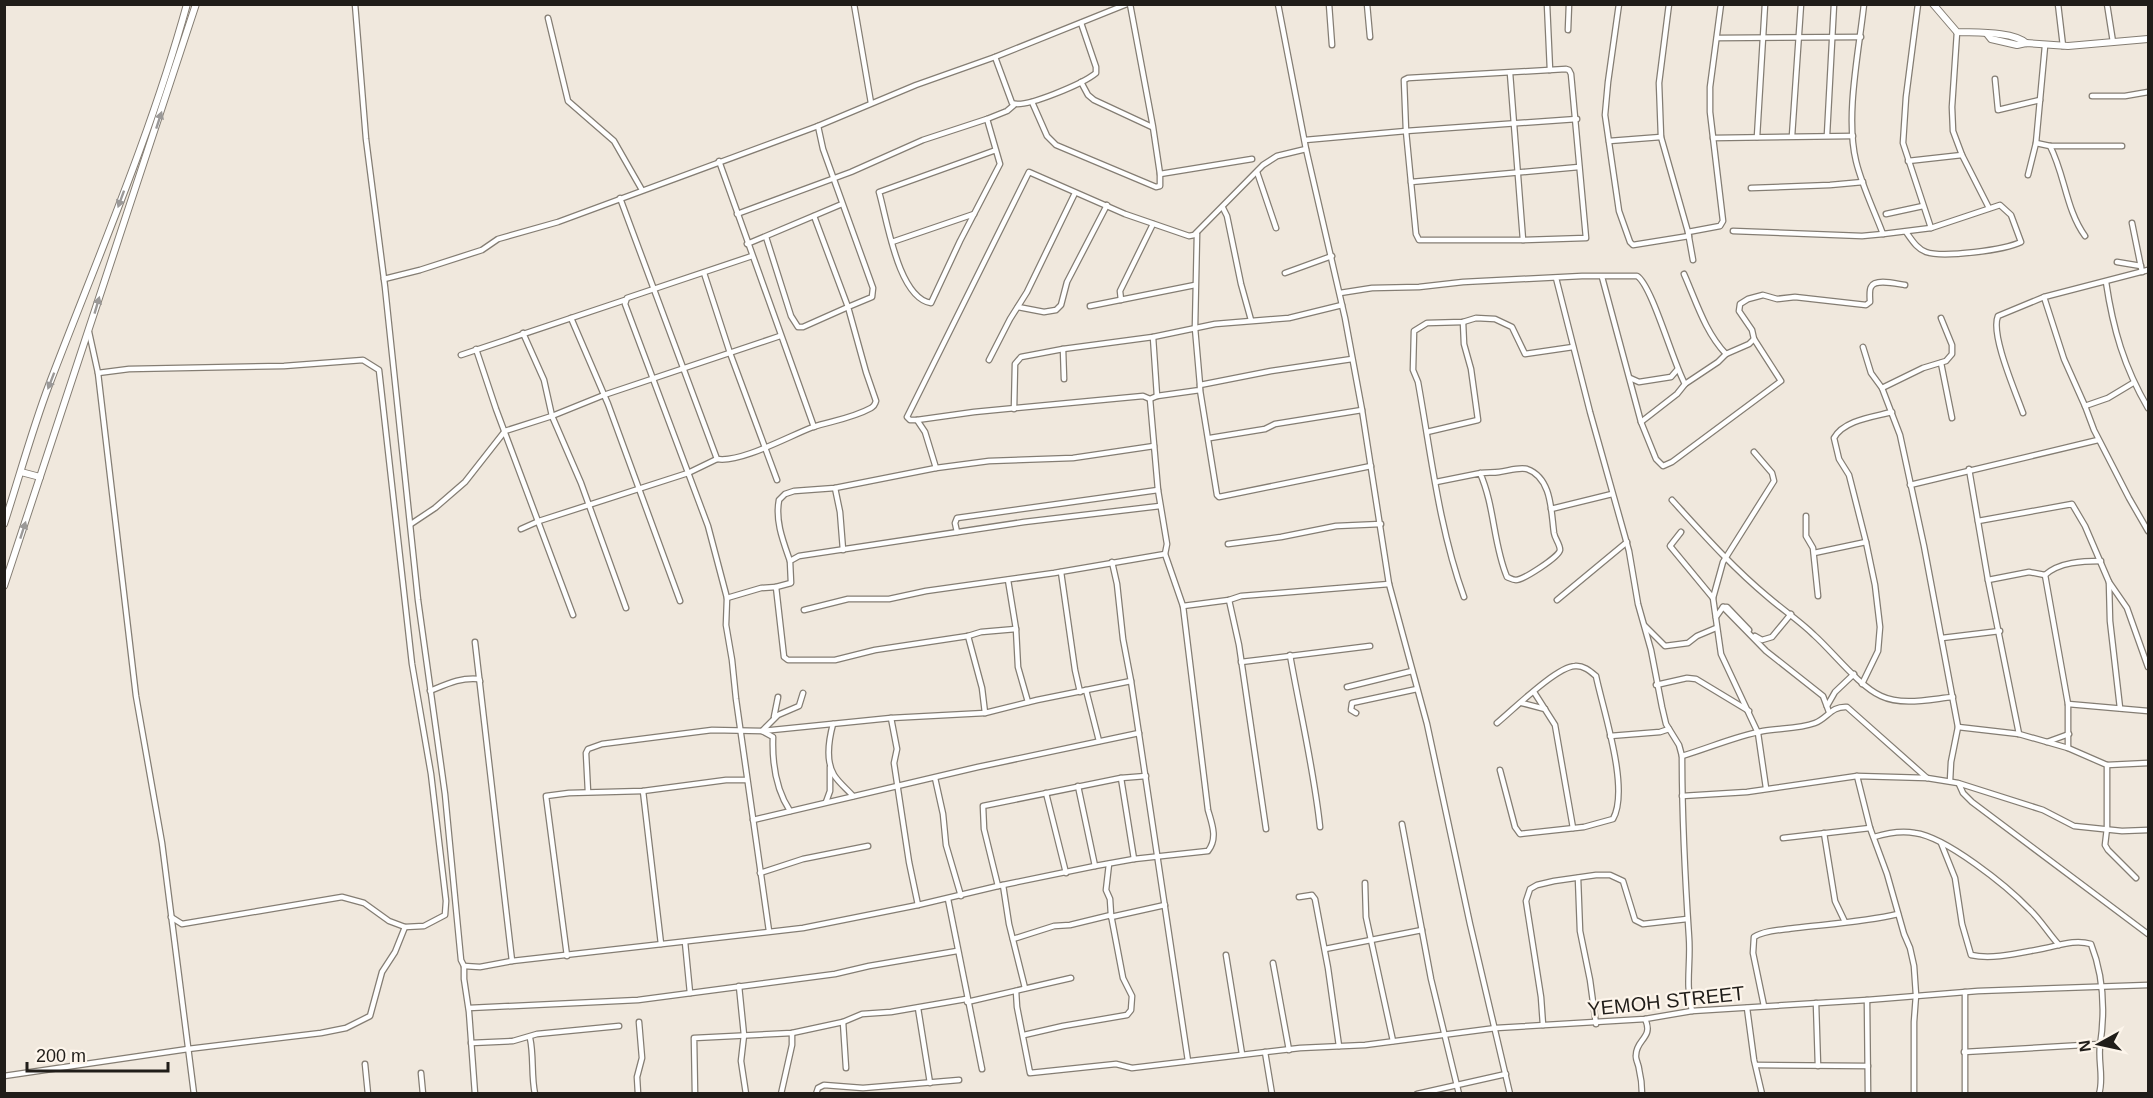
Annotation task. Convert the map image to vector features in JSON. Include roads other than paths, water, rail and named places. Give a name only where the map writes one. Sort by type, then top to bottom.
[{"type":"street","points":[[4,524],[48,387],[140,150],[187,4]]},
{"type":"street","points":[[4,586],[196,4]]},
{"type":"street","points":[[355,4],[366,139],[430,691],[446,805],[461,960],[464,966],[469,1008],[475,1094]]},
{"type":"street","points":[[854,4],[871,103]]},
{"type":"street","points":[[384,279],[478,251],[498,239],[558,222],[818,126],[916,85],[995,57],[1128,4],[1152,127],[1160,186],[1156,187],[1056,145],[1047,136],[1032,102]]},
{"type":"street","points":[[1278,4],[1306,149],[1340,293],[1362,410],[1389,584],[1427,724],[1470,924],[1510,1094]]},
{"type":"street","points":[[1329,4],[1332,45]]},
{"type":"street","points":[[1367,4],[1370,37]]},
{"type":"street","points":[[1547,4],[1550,70]]},
{"type":"street","points":[[1568,30],[1569,4]]},
{"type":"street","points":[[1619,4],[1605,115],[1619,211],[1630,242],[1637,246],[1719,226],[1723,221],[1710,112],[1710,87],[1721,4]]},
{"type":"street","points":[[1669,4],[1659,83],[1661,138],[1689,234],[1694,260]]},
{"type":"street","points":[[1757,137],[1765,4]]},
{"type":"street","points":[[1792,136],[1801,4]]},
{"type":"street","points":[[1827,135],[1834,4]]},
{"type":"street","points":[[1864,4],[1853,104],[1853,136],[1856,160],[1883,234]]},
{"type":"street","points":[[1918,4],[1903,131],[1908,161],[1931,228]]},
{"type":"street","points":[[1933,4],[1957,32],[1952,120],[1956,142],[1989,208]]},
{"type":"street","points":[[2058,4],[2063,46]]},
{"type":"street","points":[[2107,4],[2113,42]]},
{"type":"street","points":[[548,18],[568,101],[614,141],[642,190]]},
{"type":"street","points":[[737,214],[851,172],[923,140],[987,119],[1007,111],[1014,105],[1032,102],[1081,82],[1096,73],[1096,67],[1081,23]]},
{"type":"street","points":[[1957,32],[1987,34],[1991,39],[2017,45],[2063,46],[2148,39]]},
{"type":"street","points":[[1717,38],[1861,37]]},
{"type":"street","points":[[2028,175],[2036,143],[2045,46]]},
{"type":"street","points":[[995,57],[1014,105]]},
{"type":"street","points":[[1550,70],[1569,70],[1577,119],[1586,238],[1419,240],[1416,234],[1406,130],[1404,80],[1550,70]]},
{"type":"street","points":[[1510,73],[1523,240]]},
{"type":"street","points":[[1995,79],[1998,110],[2040,100]]},
{"type":"street","points":[[1081,82],[1088,95],[1094,100],[1152,127]]},
{"type":"street","points":[[2092,96],[2125,96],[2148,92]]},
{"type":"street","points":[[987,119],[996,150],[1000,164],[931,303],[924,301],[914,292],[905,278],[888,233],[879,192],[996,150]]},
{"type":"street","points":[[1305,140],[1406,130],[1577,119]]},
{"type":"street","points":[[766,237],[791,316],[798,327],[803,327],[872,297],[873,288],[833,177],[818,126]]},
{"type":"street","points":[[1713,138],[1853,136]]},
{"type":"street","points":[[1609,141],[1661,138]]},
{"type":"street","points":[[2036,143],[2050,146],[2122,146]]},
{"type":"street","points":[[2050,146],[2064,182],[2075,221],[2085,236]]},
{"type":"street","points":[[1306,149],[1277,156],[1263,165],[1197,234],[1189,236],[1075,193],[1029,172],[907,414],[910,420],[916,420],[1143,396],[1150,399],[1271,371],[1352,359]]},
{"type":"street","points":[[1908,161],[1962,155]]},
{"type":"street","points":[[1160,174],[1252,159]]},
{"type":"street","points":[[719,161],[814,427]]},
{"type":"street","points":[[1411,182],[1579,166]]},
{"type":"street","points":[[1257,172],[1276,228]]},
{"type":"street","points":[[1751,188],[1863,182]]},
{"type":"street","points":[[989,360],[1018,308],[1075,193]]},
{"type":"street","points":[[620,198],[717,459]]},
{"type":"street","points":[[747,244],[843,204]]},
{"type":"street","points":[[1018,308],[1044,312],[1056,310],[1060,305],[1067,282],[1107,205]]},
{"type":"street","points":[[1733,231],[1862,236],[1906,232],[1931,228],[2002,205],[2011,215],[2020,236],[2020,243],[1977,252],[1935,254],[1923,251],[1906,232]]},
{"type":"street","points":[[1886,214],[1923,206]]},
{"type":"street","points":[[1223,208],[1227,216],[1251,320]]},
{"type":"street","points":[[892,242],[974,214]]},
{"type":"street","points":[[521,529],[539,521],[688,473],[717,459],[764,447],[870,408],[876,401],[849,307],[814,216]]},
{"type":"street","points":[[2132,223],[2141,269]]},
{"type":"street","points":[[1121,300],[1120,291],[1153,224]]},
{"type":"street","points":[[1197,234],[1195,328],[1200,387],[1210,438],[1217,495],[1219,497],[1371,466]]},
{"type":"street","points":[[461,355],[752,256]]},
{"type":"street","points":[[1285,273],[1332,256]]},
{"type":"street","points":[[2117,262],[2148,270]]},
{"type":"street","points":[[2023,413],[1998,340],[1996,319],[1998,316],[2025,303],[2106,282],[2141,269]]},
{"type":"street","points":[[704,273],[730,353],[777,480]]},
{"type":"street","points":[[1684,274],[1713,338],[1726,354]]},
{"type":"street","points":[[1340,293],[1372,288],[1556,278],[1626,275],[1641,278],[1677,370],[1685,384]]},
{"type":"street","points":[[1602,277],[1641,422],[1656,459],[1663,466],[1672,462],[1781,381],[1739,311],[1743,301],[1763,295],[1778,299],[1795,297],[1866,305],[1870,302],[1870,287],[1873,284],[1881,282],[1905,285]]},
{"type":"street","points":[[1556,278],[1612,494],[1627,542],[1643,624],[1651,650],[1656,686],[1669,729],[1679,745],[1682,756],[1689,938],[1687,991],[1692,1011]]},
{"type":"street","points":[[2106,282],[2115,332],[2133,382],[2148,408]]},
{"type":"street","points":[[1090,306],[1195,285]]},
{"type":"street","points":[[2044,297],[2064,359],[2098,440],[2148,531]]},
{"type":"street","points":[[625,300],[626,308],[708,526],[727,598],[726,626],[769,931]]},
{"type":"street","points":[[1014,409],[1017,359],[1063,349],[1153,338],[1195,328],[1251,320],[1289,318],[1342,305]]},
{"type":"street","points":[[571,318],[604,395],[680,601]]},
{"type":"street","points":[[1464,597],[1451,556],[1418,382],[1413,370],[1414,331],[1427,323],[1463,322],[1476,318],[1495,319],[1512,327],[1528,354],[1573,347]]},
{"type":"street","points":[[1882,388],[1918,370],[1946,361],[1954,352],[1941,318]]},
{"type":"street","points":[[1427,432],[1478,420],[1471,369],[1464,344],[1463,322]]},
{"type":"street","points":[[89,332],[98,373],[135,696],[162,843],[194,1094]]},
{"type":"street","points":[[523,333],[544,380],[552,416],[626,608]]},
{"type":"street","points":[[411,524],[435,508],[465,482],[505,431],[780,336]]},
{"type":"street","points":[[1153,338],[1157,396]]},
{"type":"street","points":[[1641,422],[1677,394],[1685,384],[1726,354],[1749,344],[1754,339]]},
{"type":"street","points":[[1863,347],[1872,376],[1882,388],[1900,435],[1924,546],[1958,727],[1950,781]]},
{"type":"street","points":[[476,349],[573,615]]},
{"type":"street","points":[[1063,349],[1064,379]]},
{"type":"street","points":[[98,373],[129,369],[284,366],[363,360],[379,370],[412,664],[431,774],[447,910],[445,915],[424,926],[405,927],[389,921],[364,903],[342,897],[182,924],[171,917]]},
{"type":"street","points":[[1941,363],[1952,418]]},
{"type":"street","points":[[1630,378],[1639,382],[1671,377],[1677,370]]},
{"type":"street","points":[[2085,406],[2108,398],[2133,382]]},
{"type":"street","points":[[464,966],[480,967],[512,961],[803,928],[1095,866],[1208,850],[1214,841],[1214,832],[1208,810],[1183,606],[1165,554],[1167,544],[1158,490],[1150,399]]},
{"type":"street","points":[[1210,438],[1265,429],[1275,424],[1362,410]]},
{"type":"street","points":[[1862,684],[1878,651],[1880,639],[1875,585],[1849,475],[1839,459],[1834,438],[1840,429],[1848,425],[1892,412]]},
{"type":"street","points":[[916,420],[925,432],[936,468]]},
{"type":"street","points":[[1910,485],[1969,469],[2098,440]]},
{"type":"street","points":[[727,598],[761,588],[791,583],[790,561],[778,520],[779,500],[785,494],[836,489],[936,468],[1010,460],[1073,458],[1154,446]]},
{"type":"street","points":[[1754,452],[1772,473],[1774,481],[1726,557],[1719,571],[1713,598],[1722,654],[1758,733],[1766,788]]},
{"type":"street","points":[[1436,482],[1480,473],[1526,469],[1541,479],[1549,497],[1559,554],[1521,579],[1514,580],[1507,577],[1494,527],[1492,507],[1480,473]]},
{"type":"street","points":[[1969,469],[1988,580],[2019,734]]},
{"type":"street","points":[[21,472],[40,477]]},
{"type":"street","points":[[836,489],[843,550]]},
{"type":"street","points":[[957,532],[957,518],[1158,490]]},
{"type":"street","points":[[1551,509],[1612,494]]},
{"type":"street","points":[[1672,500],[1719,552],[1768,597],[1791,614],[1862,684],[1882,697],[1897,700],[1953,697]]},
{"type":"street","points":[[1978,521],[2072,504],[2109,582],[2127,608],[2148,667]]},
{"type":"street","points":[[790,561],[799,556],[957,532],[1160,506]]},
{"type":"street","points":[[1806,516],[1806,536],[1814,553],[1818,596]]},
{"type":"street","points":[[2141,518],[2148,516]]},
{"type":"street","points":[[1228,544],[1281,537],[1336,526],[1381,524]]},
{"type":"street","points":[[1681,532],[1670,546],[1713,598]]},
{"type":"street","points":[[1557,600],[1627,542]]},
{"type":"street","points":[[1814,553],[1866,542]]},
{"type":"street","points":[[804,610],[848,599],[889,599],[926,591],[1061,572],[1165,554]]},
{"type":"street","points":[[1988,580],[2029,572],[2045,575],[2058,567],[2101,561]]},
{"type":"street","points":[[1112,562],[1188,1061]]},
{"type":"street","points":[[1061,572],[1074,670],[1080,692]]},
{"type":"street","points":[[2045,575],[2068,704],[2068,748]]},
{"type":"street","points":[[1008,580],[1016,629],[1018,668],[1028,702]]},
{"type":"street","points":[[2109,582],[2110,621],[2120,708]]},
{"type":"street","points":[[1183,606],[1229,600],[1241,596],[1389,584]]},
{"type":"street","points":[[776,587],[784,657],[788,660],[835,660],[875,650],[981,632],[1016,629]]},
{"type":"street","points":[[1229,600],[1238,635],[1266,829]]},
{"type":"street","points":[[1723,607],[1727,607],[1757,639],[1762,640],[1772,637],[1791,614]]},
{"type":"street","points":[[1716,617],[1723,607]]},
{"type":"street","points":[[1723,607],[1766,651],[1823,696],[1829,712]]},
{"type":"street","points":[[1643,624],[1665,646],[1688,643],[1697,636],[1716,628]]},
{"type":"street","points":[[1942,638],[2000,631]]},
{"type":"street","points":[[968,636],[982,688],[985,713]]},
{"type":"street","points":[[475,642],[512,961]]},
{"type":"street","points":[[1241,662],[1370,646]]},
{"type":"street","points":[[1290,655],[1316,789],[1320,827]]},
{"type":"street","points":[[1497,723],[1560,670],[1576,666],[1596,675],[1617,773],[1618,810],[1613,819],[1573,828],[1520,834],[1515,827],[1500,770]]},
{"type":"street","points":[[1347,687],[1412,671]]},
{"type":"street","points":[[1827,706],[1835,692],[1854,674]]},
{"type":"street","points":[[1656,686],[1687,678],[1696,679],[1749,711]]},
{"type":"street","points":[[430,691],[454,680],[479,679],[480,684]]},
{"type":"street","points":[[588,792],[586,753],[592,747],[712,730],[762,731],[891,718],[985,713],[1131,681]]},
{"type":"street","points":[[1356,713],[1351,710],[1352,703],[1417,689]]},
{"type":"street","points":[[1086,690],[1099,741]]},
{"type":"street","points":[[1534,692],[1555,725],[1573,828]]},
{"type":"street","points":[[772,720],[788,709],[799,706],[803,693]]},
{"type":"street","points":[[762,731],[775,716],[778,697]]},
{"type":"street","points":[[1522,703],[1545,709]]},
{"type":"street","points":[[2068,704],[2148,711]]},
{"type":"street","points":[[1682,756],[1758,733],[1811,724],[1821,721],[1832,709],[1847,707],[1927,778]]},
{"type":"street","points":[[891,718],[897,749],[894,763],[918,905]]},
{"type":"street","points":[[833,724],[828,744],[830,764],[834,775],[853,796]]},
{"type":"street","points":[[1958,727],[2019,734],[2068,748],[2107,765],[2148,763]]},
{"type":"street","points":[[1610,736],[1660,732],[1669,729]]},
{"type":"street","points":[[762,731],[774,737],[772,760],[781,797],[789,811]]},
{"type":"street","points":[[753,820],[1139,733]]},
{"type":"street","points":[[2047,742],[2068,734]]},
{"type":"street","points":[[826,802],[830,791],[828,771],[830,764]]},
{"type":"street","points":[[2107,765],[2105,845],[2136,879]]},
{"type":"street","points":[[1025,988],[984,829],[982,806],[1121,778],[1146,776]]},
{"type":"street","points":[[1857,776],[1870,828],[1910,948],[1916,995],[1914,1094]]},
{"type":"street","points":[[1682,796],[1746,792],[1857,776],[1927,778],[1958,783],[2043,810],[2074,826],[2122,831],[2148,830]]},
{"type":"street","points":[[935,778],[943,814],[946,845],[960,896]]},
{"type":"street","points":[[1121,778],[1134,859]]},
{"type":"street","points":[[567,956],[546,796],[588,792],[643,791],[726,780],[747,780]]},
{"type":"street","points":[[1958,783],[1963,793],[1972,802],[2148,934]]},
{"type":"street","points":[[1078,786],[1095,866]]},
{"type":"street","points":[[643,791],[661,944]]},
{"type":"street","points":[[1046,793],[1066,873]]},
{"type":"street","points":[[1402,824],[1422,930],[1459,1094]]},
{"type":"street","points":[[1783,838],[1870,828]]},
{"type":"street","points":[[1874,837],[1890,832],[1915,833],[1958,852],[2030,909],[2059,945]]},
{"type":"street","points":[[1824,833],[1835,901],[1845,922]]},
{"type":"street","points":[[1941,843],[1954,878],[1962,924],[1971,955],[2000,956],[2076,942],[2091,944],[2102,986],[2103,1035],[2100,1044],[2099,1094]]},
{"type":"street","points":[[760,873],[810,858],[868,846]]},
{"type":"street","points":[[1016,991],[1023,1035],[1129,1013],[1132,996],[1123,978],[1106,886],[1109,864]]},
{"type":"street","points":[[1543,1025],[1541,997],[1526,901],[1530,890],[1537,885],[1610,875],[1623,881],[1635,920],[1638,923],[1687,919]]},
{"type":"street","points":[[1578,878],[1580,931],[1596,1023]]},
{"type":"street","points":[[1365,883],[1366,917],[1393,1041]]},
{"type":"street","points":[[1299,897],[1312,896],[1315,899],[1325,949],[1339,1046]]},
{"type":"street","points":[[948,899],[981,1069]]},
{"type":"street","points":[[1013,939],[1054,926],[1070,925],[1165,905]]},
{"type":"street","points":[[1764,1006],[1753,953],[1754,937],[1758,934],[1898,914]]},
{"type":"street","points":[[4,1076],[346,1028],[370,1016],[382,972],[395,952],[405,927]]},
{"type":"street","points":[[1325,949],[1422,930]]},
{"type":"street","points":[[685,942],[690,993]]},
{"type":"street","points":[[469,1008],[638,1000],[835,974],[957,951]]},
{"type":"street","points":[[1226,955],[1242,1054]]},
{"type":"street","points":[[1273,963],[1289,1050]]},
{"type":"street","points":[[695,1094],[694,1038],[792,1033],[843,1022],[862,1014],[967,1000],[1071,978]]},
{"type":"street","name":"YEMOH STREET","points":[[1023,1035],[1030,1072],[1116,1064],[1132,1068],[1242,1054],[1393,1041],[1496,1028],[1645,1019],[1692,1011],[1965,992],[2148,985]]},
{"type":"street","points":[[739,986],[744,1035],[741,1061],[746,1094]]},
{"type":"street","points":[[1965,992],[1965,1094]]},
{"type":"street","points":[[1867,1000],[1868,1094]]},
{"type":"street","points":[[1816,1004],[1818,1065]]},
{"type":"street","points":[[918,1008],[930,1083]]},
{"type":"street","points":[[1747,1008],[1762,1094]]},
{"type":"street","points":[[1642,1094],[1635,1055],[1648,1032],[1645,1019]]},
{"type":"street","points":[[638,1094],[637,1077],[642,1058],[639,1022]]},
{"type":"street","points":[[843,1022],[846,1068]]},
{"type":"street","points":[[471,1043],[513,1041],[530,1038],[537,1034],[619,1026]]},
{"type":"street","points":[[782,1094],[792,1045],[792,1033]]},
{"type":"street","points":[[530,1038],[534,1094]]},
{"type":"street","points":[[1964,1052],[2100,1044]]},
{"type":"street","points":[[1264,1052],[1272,1094]]},
{"type":"street","points":[[365,1064],[368,1094]]},
{"type":"street","points":[[1756,1065],[1868,1066]]},
{"type":"street","points":[[421,1073],[423,1094]]},
{"type":"street","points":[[1417,1094],[1506,1074]]},
{"type":"street","points":[[816,1094],[820,1086],[864,1088],[958,1080]]},
{"type":"street","points":[[848,1086],[849,1094]]}]
